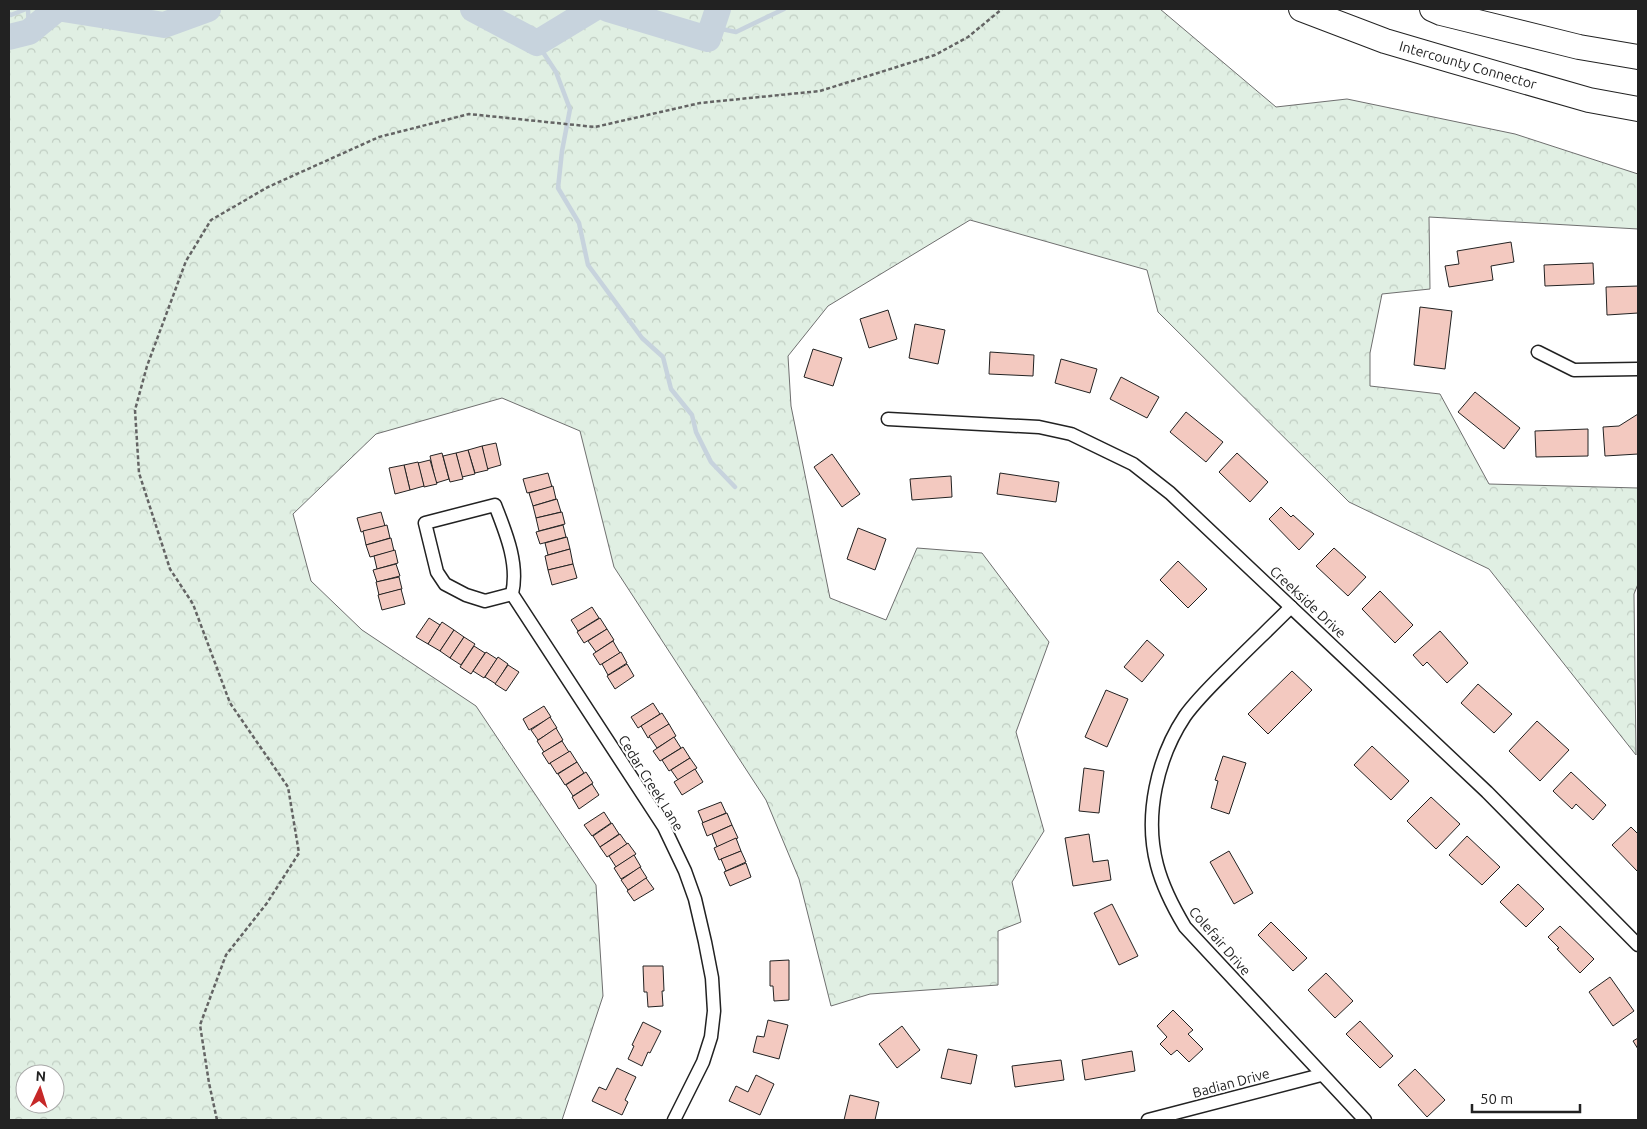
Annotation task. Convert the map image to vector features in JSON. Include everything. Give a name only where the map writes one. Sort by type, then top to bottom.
[{"type":"highway","name":"Intercounty Connector","points":[[1301,9],[1385,41],[1445,59],[1589,100],[1638,109]]},
{"type":"highway","points":[[1432,9],[1441,13],[1578,46],[1638,57]]},
{"type":"street","points":[[1538,352],[1574,370],[1638,369]]},
{"type":"street","name":"Creekside Drive","points":[[888,419],[1039,427],[1071,434],[1133,464],[1170,492],[1487,792],[1638,945]]},
{"type":"street","points":[[495,506],[512,556],[515,580],[512,594],[485,601],[466,595],[445,584],[437,572],[426,523],[495,506]]},
{"type":"street","name":"Cedar Creek Lane","points":[[512,594],[664,827],[685,870],[695,898],[706,942],[712,978],[714,1011],[711,1037],[703,1062],[674,1120]]},
{"type":"street","name":"Colefair Drive","points":[[1291,607],[1207,690],[1185,716],[1169,746],[1158,774],[1154,804],[1153,834],[1156,864],[1168,899],[1185,927],[1365,1120]]},
{"type":"street","name":"Badian Drive","points":[[1148,1120],[1321,1075]]},
{"type":"path","points":[[217,1120],[200,1025],[226,956],[267,903],[299,853],[288,787],[230,703],[193,604],[170,569],[139,473],[135,410],[147,366],[186,260],[211,220],[268,187],[379,137],[469,114],[595,127],[700,103],[820,91],[935,55],[968,37],[1002,9]]},
{"type":"green space","points":[[9,9],[1160,9],[1276,107],[1347,99],[1515,134],[1638,174],[1638,229],[1429,217],[1430,289],[1382,294],[1370,353],[1370,386],[1440,394],[1489,484],[1638,488],[1638,584],[1634,594],[1636,755],[1489,569],[1349,502],[1158,312],[1147,270],[970,220],[828,306],[788,356],[791,406],[830,598],[886,620],[917,548],[982,553],[1049,642],[1016,732],[1044,831],[1012,882],[1021,922],[998,931],[998,985],[870,994],[831,1006],[799,879],[766,800],[614,567],[580,431],[502,398],[376,434],[293,514],[311,581],[362,630],[476,706],[596,885],[603,996],[562,1120],[9,1120]]},
{"type":"building","points":[[1511,242],[1514,262],[1491,266],[1493,280],[1449,287],[1445,266],[1459,264],[1457,251]]},
{"type":"building","points":[[1593,263],[1594,284],[1545,286],[1544,265]]},
{"type":"building","points":[[1638,286],[1638,313],[1607,315],[1606,287]]},
{"type":"building","points":[[1420,307],[1452,311],[1445,369],[1414,365]]},
{"type":"building","points":[[888,310],[897,339],[869,348],[860,319]]},
{"type":"building","points":[[915,324],[945,330],[938,364],[909,358]]},
{"type":"building","points":[[813,349],[842,358],[833,386],[804,377]]},
{"type":"building","points":[[990,352],[1034,355],[1033,376],[989,374]]},
{"type":"building","points":[[1061,359],[1097,369],[1090,393],[1055,383]]},
{"type":"building","points":[[1121,377],[1159,397],[1147,418],[1110,399]]},
{"type":"building","points":[[1475,392],[1520,428],[1504,449],[1458,412]]},
{"type":"building","points":[[1186,412],[1223,442],[1206,462],[1170,432]]},
{"type":"building","points":[[1638,414],[1638,454],[1605,456],[1603,427],[1619,426]]},
{"type":"building","points":[[1588,429],[1588,456],[1536,457],[1535,431]]},
{"type":"building","points":[[496,443],[501,465],[487,469],[482,446]]},
{"type":"building","points":[[482,446],[488,470],[475,473],[468,450]]},
{"type":"building","points":[[468,450],[475,474],[462,477],[456,453]]},
{"type":"building","points":[[442,453],[449,479],[436,483],[430,456]]},
{"type":"building","points":[[456,453],[463,479],[450,482],[443,456]]},
{"type":"building","points":[[1237,453],[1268,482],[1250,502],[1219,472]]},
{"type":"building","points":[[832,454],[860,494],[842,507],[814,467]]},
{"type":"building","points":[[430,460],[437,484],[424,487],[418,463]]},
{"type":"building","points":[[418,462],[424,486],[410,490],[404,465]]},
{"type":"building","points":[[404,465],[410,490],[395,494],[389,468]]},
{"type":"building","points":[[548,473],[552,487],[527,493],[523,479]]},
{"type":"building","points":[[1000,473],[1059,482],[1056,502],[997,494]]},
{"type":"building","points":[[951,476],[952,497],[912,500],[910,479]]},
{"type":"building","points":[[553,486],[556,499],[533,506],[529,493]]},
{"type":"building","points":[[557,499],[561,512],[536,518],[533,506]]},
{"type":"building","points":[[1281,507],[1314,534],[1299,550],[1269,519]]},
{"type":"building","points":[[381,512],[385,526],[361,532],[357,518]]},
{"type":"building","points":[[562,512],[565,524],[539,531],[536,518]]},
{"type":"building","points":[[387,525],[390,538],[366,545],[363,531]]},
{"type":"building","points":[[563,525],[566,537],[540,544],[536,532]]},
{"type":"building","points":[[858,528],[886,539],[875,570],[847,559]]},
{"type":"building","points":[[567,537],[570,549],[548,555],[545,543]]},
{"type":"building","points":[[391,538],[394,551],[370,557],[366,545]]},
{"type":"building","points":[[1334,548],[1366,577],[1348,596],[1316,566]]},
{"type":"building","points":[[570,549],[573,564],[548,570],[545,556]]},
{"type":"building","points":[[395,550],[398,563],[377,569],[374,556]]},
{"type":"building","points":[[1178,561],[1207,589],[1188,608],[1160,580]]},
{"type":"building","points":[[396,564],[400,576],[377,582],[373,570]]},
{"type":"building","points":[[573,564],[577,578],[552,585],[548,570]]},
{"type":"building","points":[[399,577],[402,589],[379,595],[376,582]]},
{"type":"building","points":[[401,589],[405,604],[382,610],[378,595]]},
{"type":"building","points":[[1380,591],[1413,625],[1395,643],[1362,609]]},
{"type":"building","points":[[592,607],[599,618],[578,631],[571,620]]},
{"type":"building","points":[[429,618],[440,625],[428,644],[416,637]]},
{"type":"building","points":[[600,618],[607,629],[584,643],[577,632]]},
{"type":"building","points":[[442,622],[454,630],[440,651],[428,644]]},
{"type":"building","points":[[607,629],[614,640],[596,652],[588,641]]},
{"type":"building","points":[[454,630],[464,637],[450,658],[440,651]]},
{"type":"building","points":[[1440,631],[1468,663],[1447,683],[1427,662],[1423,666],[1413,655]]},
{"type":"building","points":[[464,637],[475,644],[461,665],[450,658]]},
{"type":"building","points":[[1147,640],[1164,655],[1142,682],[1124,667]]},
{"type":"building","points":[[613,641],[620,653],[600,665],[593,654]]},
{"type":"building","points":[[474,646],[485,653],[471,674],[460,667]]},
{"type":"building","points":[[486,652],[497,659],[484,678],[473,671]]},
{"type":"building","points":[[621,652],[627,663],[608,675],[602,664]]},
{"type":"building","points":[[498,657],[508,664],[496,684],[485,677]]},
{"type":"building","points":[[627,664],[634,676],[615,689],[607,676]]},
{"type":"building","points":[[508,665],[519,672],[506,691],[495,684]]},
{"type":"building","points":[[1292,671],[1312,690],[1268,734],[1248,714]]},
{"type":"building","points":[[1478,684],[1512,714],[1494,733],[1461,703]]},
{"type":"building","points":[[1106,690],[1128,699],[1107,747],[1085,737]]},
{"type":"building","points":[[653,703],[660,714],[638,728],[631,717]]},
{"type":"building","points":[[544,706],[551,717],[529,730],[523,719]]},
{"type":"building","points":[[662,713],[669,724],[648,738],[641,726]]},
{"type":"building","points":[[550,717],[557,728],[538,740],[531,730]]},
{"type":"building","points":[[1537,721],[1569,750],[1540,781],[1509,751]]},
{"type":"building","points":[[669,724],[676,736],[657,748],[649,736]]},
{"type":"building","points":[[556,728],[563,740],[544,752],[537,741]]},
{"type":"building","points":[[674,737],[681,748],[660,761],[653,751]]},
{"type":"building","points":[[562,741],[569,752],[549,764],[542,753]]},
{"type":"building","points":[[1372,746],[1409,781],[1391,800],[1354,765]]},
{"type":"building","points":[[683,747],[690,758],[669,771],[662,760]]},
{"type":"building","points":[[570,751],[577,762],[557,774],[550,763]]},
{"type":"building","points":[[1223,756],[1246,763],[1229,814],[1211,808],[1218,781],[1215,780]]},
{"type":"building","points":[[690,758],[697,768],[678,780],[671,770]]},
{"type":"building","points":[[577,762],[584,773],[565,785],[558,774]]},
{"type":"building","points":[[1084,768],[1104,771],[1099,813],[1079,811]]},
{"type":"building","points":[[695,769],[703,782],[682,795],[674,782]]},
{"type":"building","points":[[586,772],[593,783],[573,796],[566,785]]},
{"type":"building","points":[[1571,772],[1606,805],[1593,820],[1576,804],[1572,809],[1553,791]]},
{"type":"building","points":[[592,784],[599,795],[579,809],[572,797]]},
{"type":"building","points":[[1431,797],[1460,824],[1436,849],[1407,821]]},
{"type":"building","points":[[721,802],[726,813],[703,823],[698,811]]},
{"type":"building","points":[[604,812],[611,823],[592,836],[584,825]]},
{"type":"building","points":[[727,813],[732,825],[707,836],[702,823]]},
{"type":"building","points":[[612,823],[619,834],[600,847],[593,836]]},
{"type":"building","points":[[732,825],[738,838],[717,847],[712,834]]},
{"type":"building","points":[[1631,827],[1638,834],[1638,872],[1612,845]]},
{"type":"building","points":[[620,834],[627,844],[607,857],[600,847]]},
{"type":"building","points":[[1089,834],[1093,862],[1108,860],[1111,880],[1073,886],[1065,838]]},
{"type":"building","points":[[1467,836],[1500,867],[1482,885],[1449,855]]},
{"type":"building","points":[[736,838],[741,851],[719,860],[714,848]]},
{"type":"building","points":[[628,843],[636,854],[616,867],[609,856]]},
{"type":"building","points":[[741,851],[746,862],[726,871],[721,859]]},
{"type":"building","points":[[1229,851],[1253,893],[1234,904],[1210,862]]},
{"type":"building","points":[[634,855],[641,867],[621,879],[614,868]]},
{"type":"building","points":[[746,863],[751,877],[730,886],[724,872]]},
{"type":"building","points":[[640,867],[647,878],[628,890],[621,880]]},
{"type":"building","points":[[646,878],[654,889],[634,901],[627,891]]},
{"type":"building","points":[[1518,884],[1544,909],[1526,927],[1500,902]]},
{"type":"building","points":[[1112,904],[1138,956],[1119,965],[1094,913]]},
{"type":"building","points":[[1271,922],[1307,958],[1293,971],[1258,935]]},
{"type":"building","points":[[1560,926],[1594,959],[1580,973],[1548,937]]},
{"type":"building","points":[[789,960],[789,1000],[774,1001],[773,986],[770,986],[770,961]]},
{"type":"building","points":[[643,966],[663,966],[663,1006],[648,1007],[647,992],[644,992]]},
{"type":"building","points":[[1326,973],[1353,1001],[1335,1018],[1308,990]]},
{"type":"building","points":[[1610,977],[1634,1011],[1613,1026],[1589,992]]},
{"type":"building","points":[[1173,1010],[1193,1030],[1188,1034],[1203,1049],[1189,1062],[1177,1050],[1171,1055],[1160,1044],[1167,1037],[1157,1026]]},
{"type":"building","points":[[768,1020],[788,1025],[779,1059],[753,1052],[757,1036],[764,1037]]},
{"type":"building","points":[[1360,1021],[1393,1056],[1380,1068],[1346,1034]]},
{"type":"building","points":[[643,1022],[661,1031],[642,1066],[628,1059],[634,1046],[632,1045]]},
{"type":"building","points":[[902,1026],[920,1050],[897,1068],[879,1044]]},
{"type":"building","points":[[1638,1038],[1638,1049],[1633,1041]]},
{"type":"building","points":[[948,1049],[977,1055],[971,1084],[941,1078]]},
{"type":"building","points":[[1132,1051],[1135,1071],[1085,1080],[1082,1060]]},
{"type":"building","points":[[1061,1060],[1064,1080],[1015,1087],[1012,1066]]},
{"type":"building","points":[[617,1068],[636,1077],[625,1100],[628,1102],[622,1115],[592,1101],[599,1087],[606,1090]]},
{"type":"building","points":[[1415,1069],[1445,1100],[1427,1117],[1398,1085]]},
{"type":"building","points":[[756,1075],[774,1084],[760,1115],[729,1101],[736,1086],[748,1092]]},
{"type":"building","points":[[850,1095],[879,1102],[875,1120],[844,1120]]},
{"type":"waterway","points":[[9,14],[11,15],[26,9]]},
{"type":"waterway","points":[[28,9],[29,32]]},
{"type":"waterway","points":[[9,37],[29,32],[57,9]]},
{"type":"waterway","points":[[63,9],[164,25],[208,9]]},
{"type":"waterway","points":[[473,9],[537,43],[593,9]]},
{"type":"waterway","points":[[608,9],[708,39],[718,9]]},
{"type":"waterway","points":[[712,27],[736,32],[784,9]]},
{"type":"waterway","points":[[537,43],[556,72],[570,109],[562,151],[558,188],[579,223],[588,265],[642,338],[663,357],[671,389],[692,415],[696,432],[711,462],[735,487]]}]
